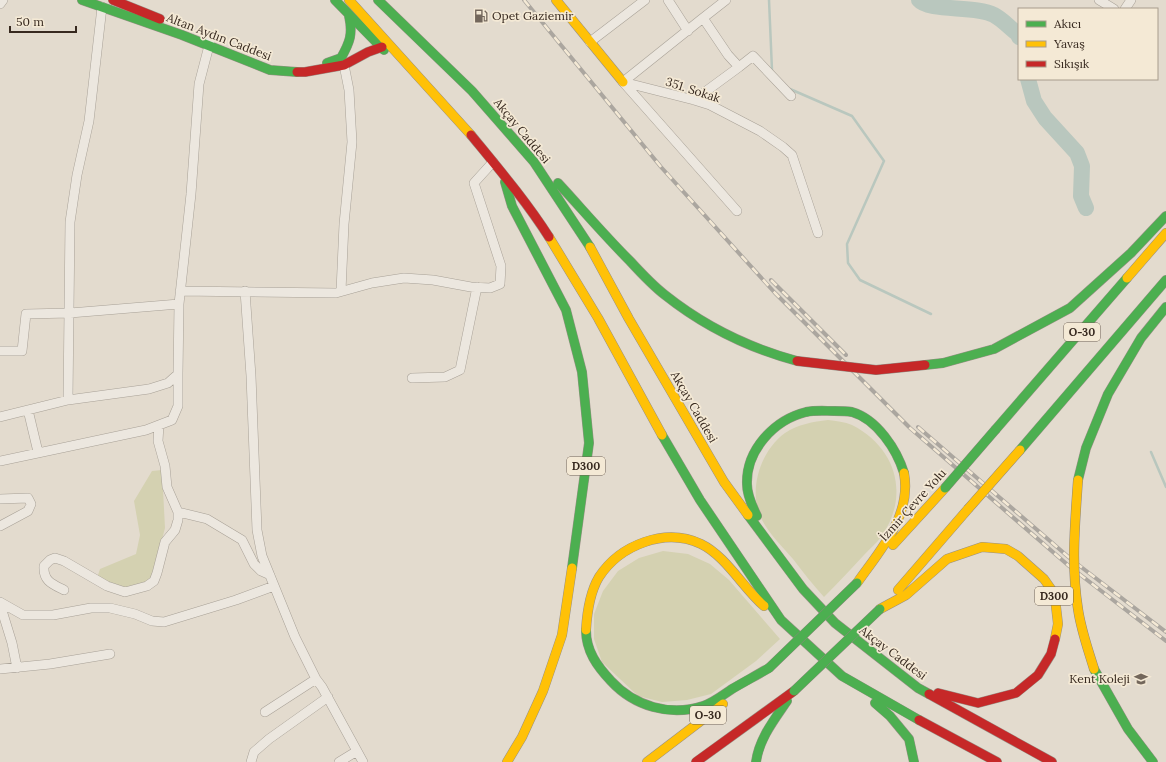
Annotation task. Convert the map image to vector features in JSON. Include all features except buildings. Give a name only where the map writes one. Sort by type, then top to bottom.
[{"type":"main road","name":"Altan Aydın Caddesi","points":[[82,0],[271,61],[296,66],[321,65],[341,58],[350,43],[353,30],[350,16]]},
{"type":"main road","points":[[335,0],[382,48],[428,87]]},
{"type":"main road","points":[[349,0],[468,132],[503,174],[540,224],[589,305],[647,410],[700,500],[781,620]]},
{"type":"main road","name":"Akçay Caddesi","points":[[378,0],[472,91],[534,162],[587,241],[629,319],[724,482],[803,588],[835,623],[918,688],[1052,762]]},
{"type":"main road","points":[[556,0],[623,82]]},
{"type":"main road","name":"Altan Aydın Caddesi","points":[[118,1],[270,70],[305,72],[344,65],[368,52],[382,48]]},
{"type":"main road","points":[[534,162],[546,169],[638,270],[664,295],[706,324],[730,337],[779,356],[797,361],[876,370],[942,363],[994,349],[1021,335],[1070,308],[1131,254],[1166,216]]},
{"type":"main road","name":"D300","points":[[503,174],[512,206],[566,310],[582,372],[589,443],[579,524],[562,635],[543,691],[522,737],[507,762]]},
{"type":"main road","name":"İzmir Çevre Yolu","points":[[647,762],[769,668],[857,583],[945,488],[1166,233]]},
{"type":"main road","name":"O-30","points":[[696,762],[794,691],[880,609],[930,554],[968,508],[1020,450],[1166,280]]},
{"type":"main road","points":[[1153,762],[1124,722],[1094,669],[1082,629],[1074,578],[1074,534],[1078,480],[1086,448],[1108,394],[1141,338],[1166,307]]},
{"type":"main road","points":[[803,588],[768,536],[758,518],[750,499],[747,484],[748,470],[753,454],[775,427],[806,412],[822,410],[853,413],[866,420],[888,439],[896,453],[903,471],[906,486],[904,502],[896,526],[857,583]]},
{"type":"main road","points":[[769,668],[742,682],[704,706],[675,710],[652,707],[635,701],[614,686],[597,665],[586,637],[586,623],[592,592],[598,578],[620,553],[647,541],[661,538],[691,540],[707,548],[725,564],[755,600],[781,620],[842,676],[890,716],[909,739],[914,762]]},
{"type":"main road","name":"D300","points":[[880,609],[906,595],[947,559],[982,547],[1006,549],[1018,556],[1037,572],[1051,589],[1055,598],[1058,624],[1051,654],[1038,675],[1016,693],[978,703],[918,688]]},
{"type":"main road","points":[[842,676],[915,718],[997,762]]},
{"type":"main road","points":[[756,762],[756,754],[769,728],[794,691]]},
{"type":"street","points":[[0,4],[3,0]]},
{"type":"street","points":[[590,42],[645,0]]},
{"type":"street","points":[[668,0],[688,31]]},
{"type":"street","points":[[726,0],[623,82],[737,211]]},
{"type":"street","points":[[1099,0],[1112,8]]},
{"type":"street","points":[[68,400],[70,222],[77,175],[89,121],[102,7]]},
{"type":"street","points":[[703,18],[728,55],[739,67]]},
{"type":"street","points":[[0,461],[146,430],[172,420],[178,406],[180,291],[192,186],[199,84],[210,42]]},
{"type":"street","points":[[694,100],[753,56],[791,96]]},
{"type":"street","points":[[341,291],[344,224],[352,142],[349,90],[344,65]]},
{"type":"street","name":"351. Sokak","points":[[623,82],[710,105],[760,131],[783,147],[792,155],[818,233]]},
{"type":"street","points":[[180,291],[336,293],[372,283],[404,278],[433,280],[490,288],[500,284],[501,266],[474,183],[493,162]]},
{"type":"street","points":[[412,378],[445,377],[460,370],[477,287]]},
{"type":"street","points":[[245,291],[252,376],[257,530],[262,556],[295,637],[316,679],[328,697],[363,762]]},
{"type":"street","points":[[0,351],[22,351],[26,314],[70,313],[180,304]]},
{"type":"street","points":[[0,417],[68,400],[149,389],[168,382],[178,374]]},
{"type":"street","points":[[28,410],[38,452]]},
{"type":"street","points":[[64,590],[49,582],[44,573],[44,566],[50,560],[55,558],[64,561],[107,586],[125,592],[146,586],[154,581],[165,542],[175,530],[178,520],[178,512],[167,487],[165,466],[158,441],[159,425]]},
{"type":"street","points":[[0,499],[28,498],[31,504],[28,510],[0,526]]},
{"type":"street","points":[[178,512],[207,519],[242,540],[254,564],[261,571],[270,575]]},
{"type":"street","points":[[0,603],[23,615],[53,615],[91,608],[110,608],[135,614],[152,621],[164,622],[236,600],[274,586]]},
{"type":"street","points":[[0,603],[12,643],[17,668]]},
{"type":"street","points":[[0,669],[17,668],[110,654]]},
{"type":"street","points":[[265,712],[316,679]]},
{"type":"street","points":[[251,762],[254,752],[269,739],[328,697]]},
{"type":"street","points":[[339,762],[357,752]]},
{"type":"shaded area","points":[[828,420],[852,425],[880,446],[889,460],[894,474],[896,490],[895,505],[890,521],[881,537],[824,597],[776,540],[761,518],[757,507],[756,484],[763,461],[769,450],[785,433],[800,425]]},
{"type":"shaded area","points":[[162,470],[165,528],[151,580],[125,590],[97,578],[100,569],[136,554],[140,535],[134,501],[152,471]]},
{"type":"shaded area","points":[[663,551],[688,554],[710,564],[729,580],[780,639],[756,661],[711,694],[687,700],[662,702],[638,696],[602,662],[594,639],[594,614],[603,591],[618,571],[639,558]]},
{"type":"waterway","points":[[769,0],[772,70]]},
{"type":"waterway","points":[[919,0],[924,4],[932,6],[986,12],[1000,19],[1018,34]]},
{"type":"waterway","points":[[1028,80],[1034,101],[1045,118],[1077,153],[1082,166],[1081,196],[1086,208]]},
{"type":"waterway","points":[[790,89],[852,116],[884,161],[847,244],[848,263],[860,280],[931,314]]},
{"type":"waterway","points":[[1151,452],[1166,487]]},
{"type":"railway","points":[[524,0],[661,167],[775,293],[910,428],[1069,566],[1166,641]]},
{"type":"railway","points":[[771,280],[846,355]]},
{"type":"railway","points":[[918,427],[1072,560],[1166,632]]},
{"type":"traffic: fast","points":[[82,0],[182,35],[270,70],[297,72]]},
{"type":"traffic: fast","points":[[335,0],[384,50]]},
{"type":"traffic: fast","points":[[378,0],[472,91],[534,162],[590,247]]},
{"type":"traffic: fast","points":[[327,63],[341,58],[347,47],[351,33],[349,16]]},
{"type":"traffic: fast","points":[[505,182],[512,206],[566,310],[582,372],[589,443],[572,568]]},
{"type":"traffic: fast","points":[[558,183],[647,279],[680,306],[695,317],[744,343],[797,361]]},
{"type":"traffic: fast","points":[[925,365],[943,363],[994,349],[1070,308],[1131,253],[1166,216]]},
{"type":"traffic: fast","points":[[996,429],[1127,278]]},
{"type":"traffic: fast","points":[[1020,450],[1166,280]]},
{"type":"traffic: fast","points":[[1078,480],[1086,448],[1108,394],[1141,338],[1166,307]]},
{"type":"traffic: fast","points":[[757,516],[750,500],[747,488],[748,471],[751,460],[764,438],[773,429],[794,416],[806,412],[845,411],[852,412],[870,421],[878,428],[891,445],[904,473]]},
{"type":"traffic: fast","points":[[945,488],[996,429]]},
{"type":"traffic: fast","points":[[662,435],[700,500],[781,620],[842,676],[919,720]]},
{"type":"traffic: fast","points":[[748,515],[803,589],[835,623],[918,688],[929,694]]},
{"type":"traffic: fast","points":[[769,668],[857,583]]},
{"type":"traffic: fast","points":[[794,691],[880,609]]},
{"type":"traffic: fast","points":[[586,630],[586,638],[593,658],[611,681],[630,697],[642,703],[665,710],[691,709],[707,705],[769,668]]},
{"type":"traffic: fast","points":[[1094,669],[1128,729],[1153,762]]},
{"type":"traffic: fast","points":[[756,762],[760,745],[772,723],[787,701]]},
{"type":"traffic: fast","points":[[875,703],[890,716],[909,739],[914,762]]},
{"type":"traffic: slow","points":[[349,0],[471,135]]},
{"type":"traffic: slow","points":[[556,0],[623,82]]},
{"type":"traffic: slow","points":[[1127,278],[1166,233]]},
{"type":"traffic: slow","points":[[549,237],[598,318],[662,435]]},
{"type":"traffic: slow","points":[[590,247],[629,319],[724,482],[748,515]]},
{"type":"traffic: slow","points":[[968,509],[1020,450]]},
{"type":"traffic: slow","points":[[857,583],[884,545],[899,518],[905,489],[904,473]]},
{"type":"traffic: slow","points":[[1078,480],[1074,544],[1076,593],[1081,624],[1094,669]]},
{"type":"traffic: slow","points":[[893,545],[945,488]]},
{"type":"traffic: slow","points":[[898,590],[968,509]]},
{"type":"traffic: slow","points":[[586,630],[591,596],[599,577],[619,556],[631,548],[644,542],[658,539],[673,537],[687,539],[710,549],[726,564],[756,599],[764,606]]},
{"type":"traffic: slow","points":[[880,609],[906,595],[947,559],[982,547],[1006,549],[1018,556],[1044,579],[1051,589],[1055,598],[1058,624],[1055,639]]},
{"type":"traffic: slow","points":[[507,762],[522,737],[543,691],[562,635],[572,568]]},
{"type":"traffic: slow","points":[[647,762],[723,704]]},
{"type":"traffic: jam","points":[[113,0],[160,19]]},
{"type":"traffic: jam","points":[[297,72],[344,65],[368,52],[382,47]]},
{"type":"traffic: jam","points":[[471,135],[521,198],[549,237]]},
{"type":"traffic: jam","points":[[797,361],[876,370],[925,365]]},
{"type":"traffic: jam","points":[[938,693],[978,703],[1016,693],[1038,675],[1051,654],[1055,639]]},
{"type":"traffic: jam","points":[[696,762],[794,691]]},
{"type":"traffic: jam","points":[[929,694],[1052,762]]},
{"type":"traffic: jam","points":[[919,720],[997,762]]},
{"type":"place","name":"Opet Gaziemir","points":[[481,16]]},
{"type":"place","name":"Kent Koleji","points":[[1141,679]]}]
